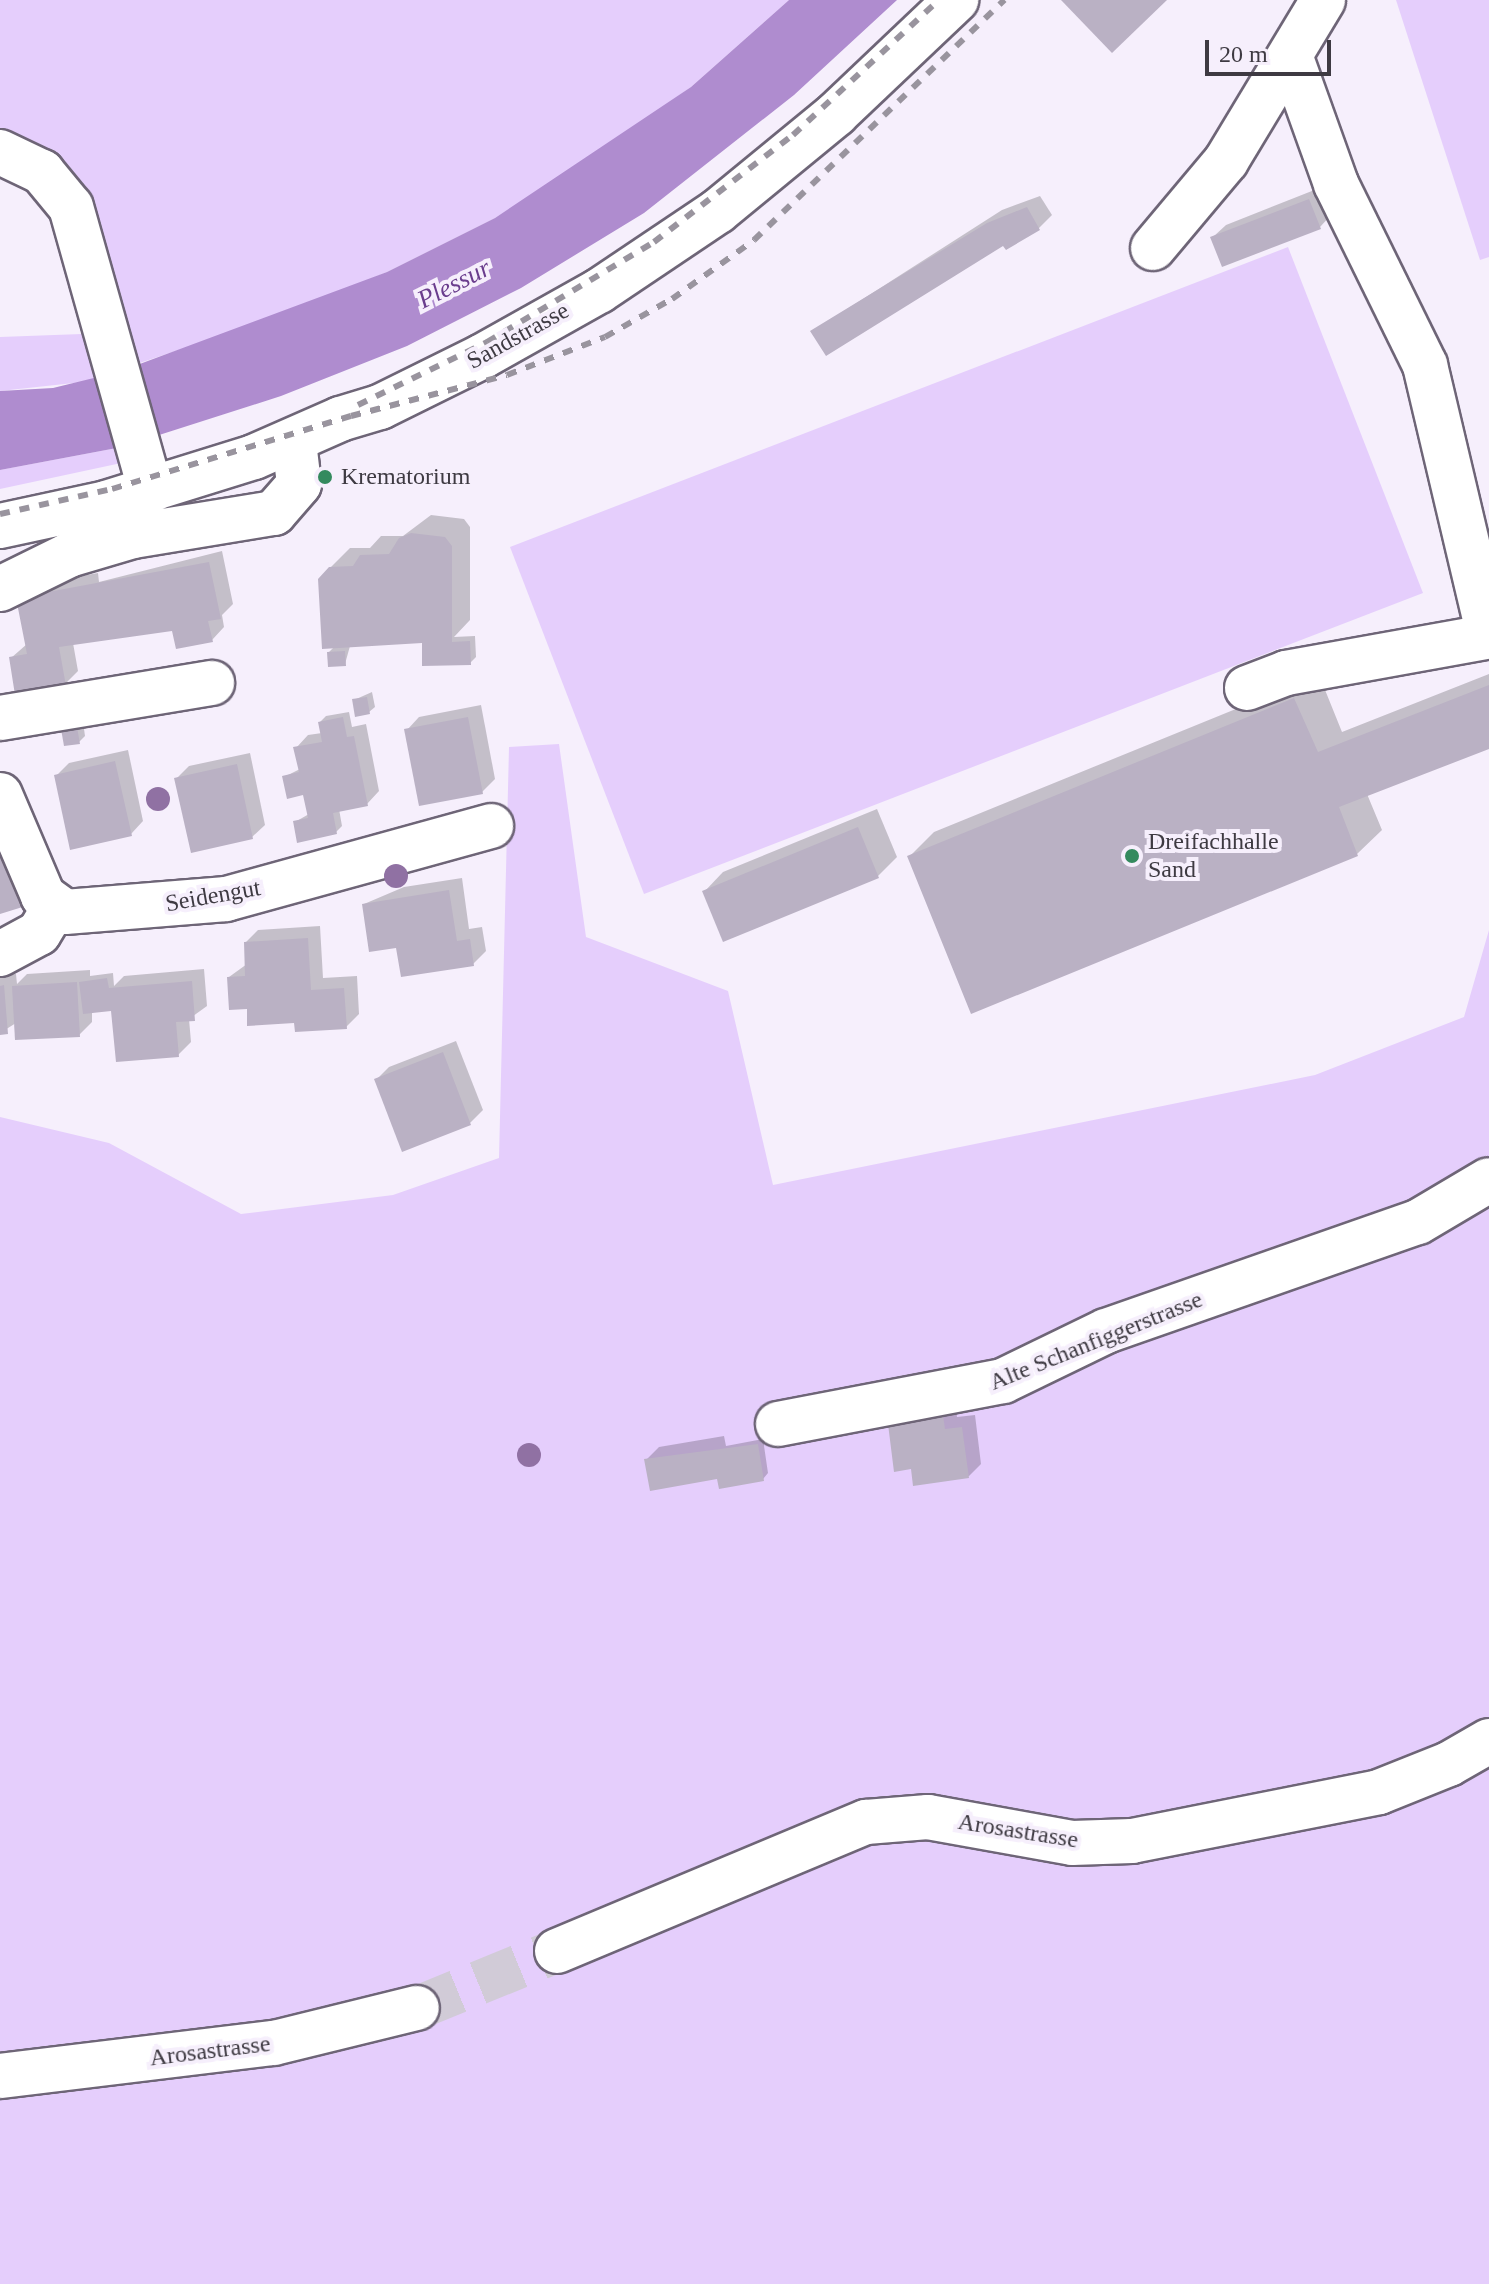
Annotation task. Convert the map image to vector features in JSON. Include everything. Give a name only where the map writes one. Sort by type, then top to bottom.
[{"type":"street","name":"Sandstrasse","points":[[0,526],[147,474],[294,442],[483,356],[652,257],[781,162],[956,0]]},
{"type":"street","points":[[1153,248],[1226,161],[1291,58],[1323,0]]},
{"type":"street","points":[[1247,688],[1286,673],[1488,637],[1425,365],[1336,184],[1291,58]]},
{"type":"street","points":[[0,152],[42,172],[71,207],[147,474]]},
{"type":"street","points":[[0,589],[69,555],[133,536],[274,513],[299,484],[294,442]]},
{"type":"street","points":[[0,718],[212,683]]},
{"type":"street","points":[[0,795],[43,896],[54,908],[39,933],[0,954]]},
{"type":"street","name":"Seidengut","points":[[54,908],[72,912],[226,899],[491,826]]},
{"type":"street","name":"Alte Schanfiggerstrasse","points":[[778,1424],[1003,1381],[1106,1331],[1418,1222],[1489,1180]]},
{"type":"street","name":"Arosastrasse","points":[[557,1951],[866,1822],[928,1817],[1072,1843],[1132,1841],[1379,1792],[1449,1764],[1489,1741]]},
{"type":"street","name":"Arosastrasse","points":[[0,2076],[274,2043],[417,2008]]},
{"type":"shaded area","points":[[0,0],[789,0],[691,87],[584,163],[495,218],[387,272],[277,317],[83,382],[0,391],[0,337],[109,333],[86,244],[0,152]]},
{"type":"shaded area","points":[[1396,0],[1489,0],[1489,257],[1480,260]]},
{"type":"shaded area","points":[[1288,247],[1423,593],[644,894],[510,547]]},
{"type":"shaded area","points":[[122,447],[126,462],[0,489],[0,470]]},
{"type":"shaded area","points":[[559,744],[586,937],[728,991],[773,1185],[1315,1075],[1464,1017],[1489,930],[1489,2284],[0,2284],[0,1117],[109,1143],[241,1214],[393,1195],[499,1158],[509,747]]},
{"type":"water","name":"Plessur","points":[[789,0],[897,0],[794,95],[644,213],[521,288],[407,346],[281,396],[156,436],[137,365],[387,272],[495,218],[691,87]]},
{"type":"water","points":[[102,376],[122,447],[0,470],[0,391],[53,388]]},
{"type":"building","points":[[1061,0],[1167,0],[1112,53]]},
{"type":"building","points":[[1309,199],[1321,229],[1222,267],[1210,237]]},
{"type":"building","points":[[1027,207],[1040,230],[1006,250],[1003,246],[826,356],[810,331],[987,223]]},
{"type":"building","points":[[411,533],[445,537],[452,546],[452,642],[470,641],[471,665],[422,666],[422,643],[322,649],[318,579],[329,567],[353,566],[360,555],[389,554],[399,538]]},
{"type":"building","points":[[209,562],[221,619],[208,621],[213,642],[176,649],[172,631],[59,647],[66,686],[15,695],[9,657],[27,654],[16,598]]},
{"type":"building","points":[[345,651],[346,666],[328,667],[327,652]]},
{"type":"building","name":"Dreifachhalle Sand","points":[[1489,685],[1489,749],[1339,807],[1358,856],[971,1014],[907,856],[1294,698],[1318,752]]},
{"type":"building","points":[[367,697],[370,714],[355,717],[352,699]]},
{"type":"building","points":[[343,717],[347,737],[354,736],[368,806],[333,813],[337,834],[297,843],[293,821],[308,818],[303,795],[287,799],[282,776],[299,772],[293,747],[322,742],[318,722]]},
{"type":"building","points":[[468,717],[483,794],[419,806],[404,729]]},
{"type":"building","points":[[77,727],[80,744],[64,746],[61,729]]},
{"type":"building","points":[[115,761],[132,836],[70,850],[54,775]]},
{"type":"building","points":[[237,764],[253,839],[191,853],[174,778]]},
{"type":"building","points":[[858,827],[879,878],[723,942],[702,891]]},
{"type":"building","points":[[0,841],[29,905],[0,914]]},
{"type":"building","points":[[449,890],[457,941],[470,939],[474,966],[401,977],[396,948],[369,952],[362,904]]},
{"type":"building","points":[[308,938],[311,990],[344,988],[347,1029],[295,1032],[294,1023],[247,1026],[247,1009],[229,1010],[227,977],[245,976],[244,942]]},
{"type":"building","points":[[107,978],[109,988],[192,981],[195,1021],[176,1022],[179,1057],[116,1062],[111,1011],[83,1014],[79,982]]},
{"type":"building","points":[[77,982],[80,1037],[15,1040],[12,986]]},
{"type":"building","points":[[4,985],[8,1034],[0,1035],[0,986]]},
{"type":"building","points":[[443,1052],[471,1125],[402,1152],[374,1079]]},
{"type":"building","points":[[941,1401],[945,1429],[962,1427],[969,1478],[913,1486],[911,1469],[894,1472],[886,1408]]},
{"type":"building","points":[[758,1444],[764,1481],[719,1489],[717,1479],[650,1491],[644,1459]]},
{"type":"tunnel","points":[[417,2008],[557,1951]]},
{"type":"railway","points":[[358,405],[487,342],[654,242],[793,135],[939,0]]},
{"type":"railway","points":[[0,514],[112,489],[351,416],[507,375],[605,337],[672,299],[754,240],[1004,0]]},
{"type":"place","name":"Krematorium","points":[[325,477]]},
{"type":"place","name":"Dreifachhalle Sand","points":[[1132,856]]}]
